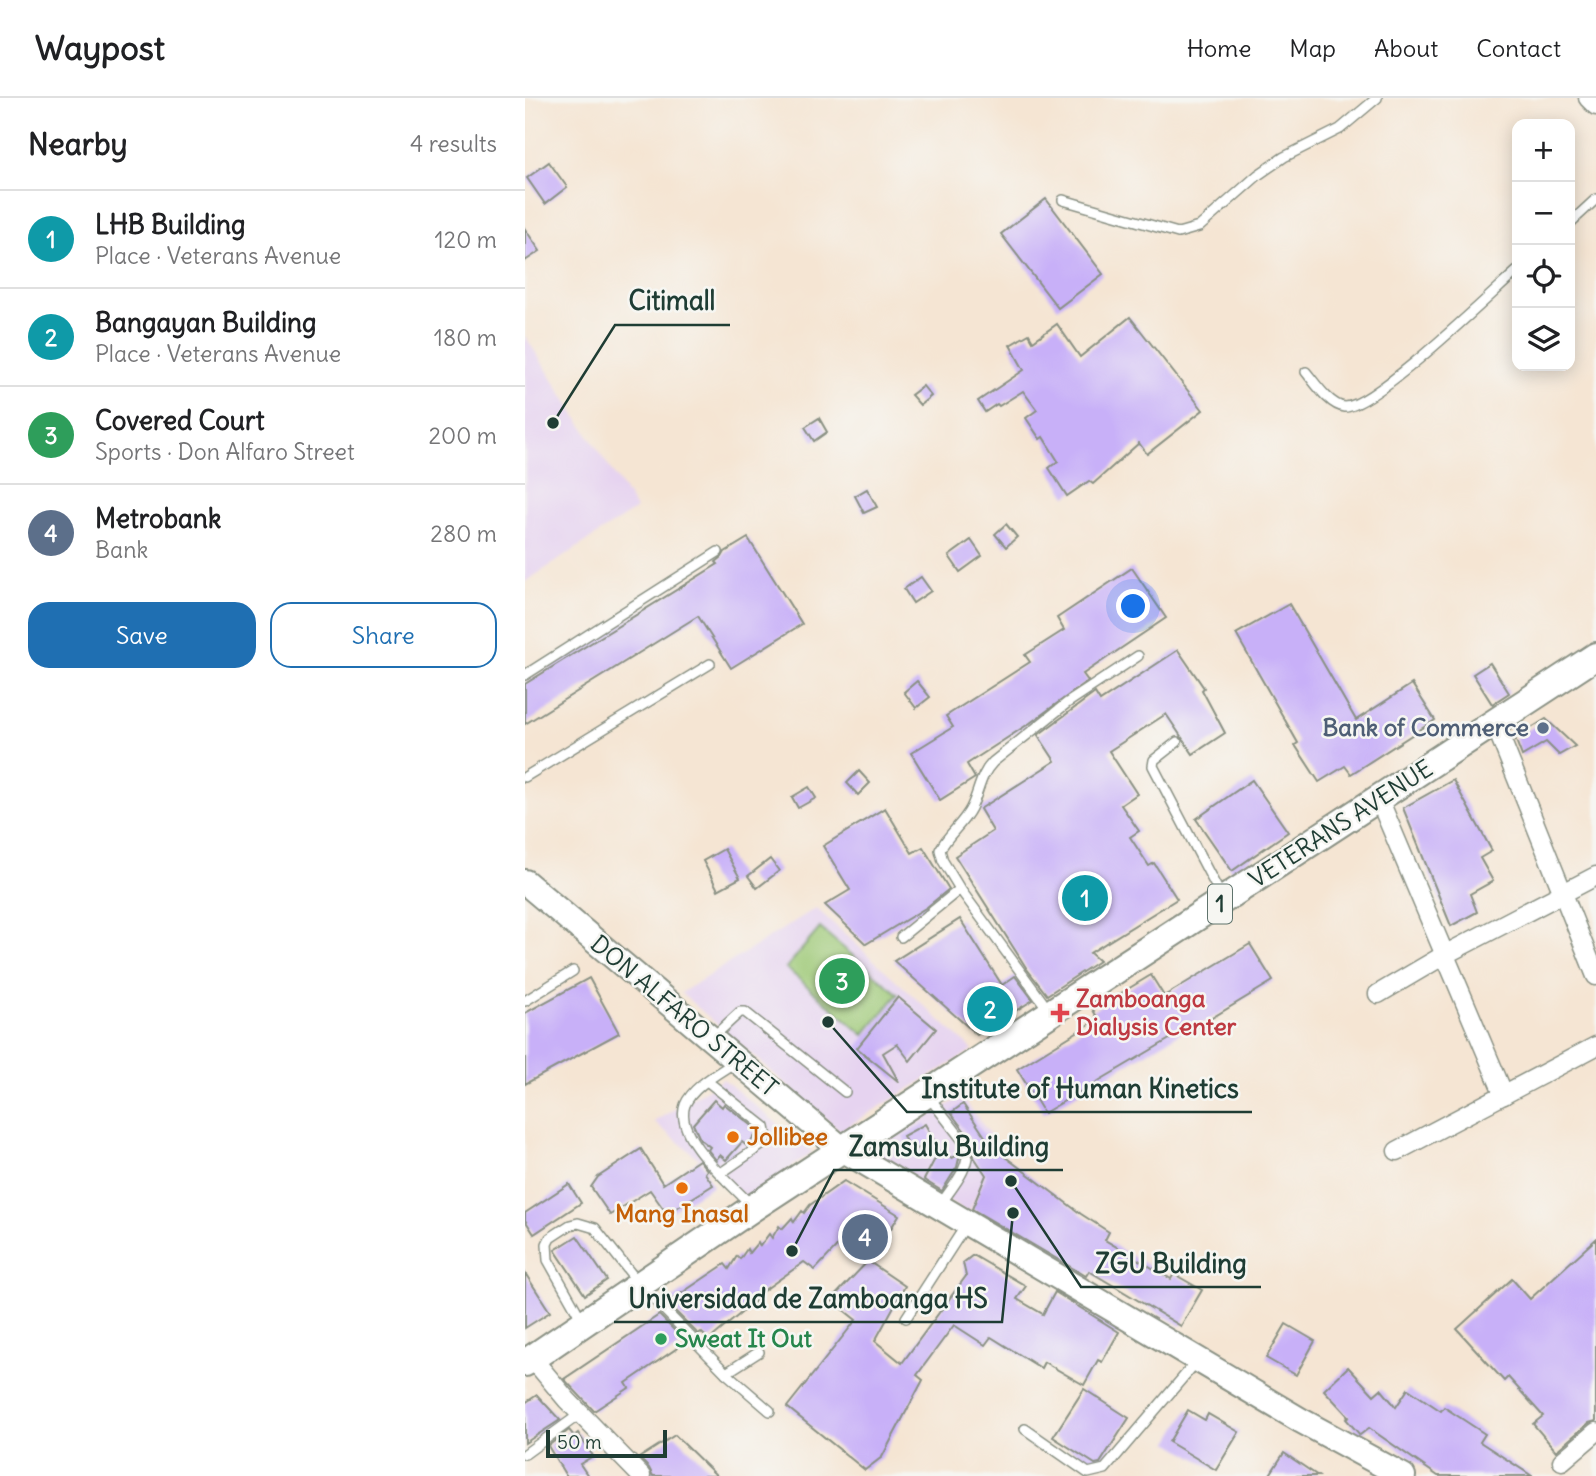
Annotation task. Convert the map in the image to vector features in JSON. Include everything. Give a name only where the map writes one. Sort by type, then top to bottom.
[{"type":"main road","name":"VETERANS AVENUE","points":[[527,1356],[641,1285],[842,1149],[1596,656]]},
{"type":"main road","name":"DON ALFARO STREET","points":[[525,882],[842,1149],[1300,1420],[1403,1476]]},
{"type":"street","points":[[1588,98],[1596,106]]},
{"type":"street","points":[[1495,724],[1596,976]]},
{"type":"street","points":[[1379,799],[1504,1095]]},
{"type":"street","points":[[1378,994],[1446,954],[1596,876]]},
{"type":"street","points":[[1397,1151],[1596,1046]]},
{"type":"street","points":[[527,1356],[641,1476]]},
{"type":"street","points":[[1562,1461],[1596,1432]]},
{"type":"lane","points":[[1063,200],[1178,233],[1189,231],[1199,227],[1258,175],[1284,157],[1340,129],[1377,98]]},
{"type":"lane","points":[[1575,218],[1596,199]]},
{"type":"lane","points":[[1306,373],[1334,404],[1345,407],[1363,403],[1431,349],[1512,276]]},
{"type":"lane","points":[[525,675],[718,551]]},
{"type":"lane","points":[[1051,1014],[960,889],[943,861],[940,850],[946,838],[970,811],[985,771],[1067,703],[1138,656]]},
{"type":"lane","points":[[525,777],[710,664]]},
{"type":"lane","points":[[1177,742],[1154,760],[1153,765],[1224,901]]},
{"type":"lane","points":[[901,937],[960,889]]},
{"type":"lane","points":[[525,1001],[573,971]]},
{"type":"lane","points":[[711,1039],[740,1012],[745,1012],[845,1092]]},
{"type":"lane","points":[[737,1061],[707,1081],[692,1095],[685,1106],[685,1126],[706,1159],[754,1207]]},
{"type":"lane","points":[[707,1081],[765,1127],[767,1137],[763,1144],[721,1172]]},
{"type":"lane","points":[[927,1094],[967,1146],[968,1155],[967,1164],[939,1206]]},
{"type":"lane","points":[[583,1322],[548,1260],[547,1244],[550,1238],[578,1223],[595,1228],[641,1285],[726,1373],[770,1411]]},
{"type":"lane","points":[[907,1318],[967,1223]]},
{"type":"lane","points":[[726,1373],[759,1352]]},
{"type":"lane","points":[[1025,1429],[1088,1474],[1105,1469],[1198,1360]]},
{"type":"lane","points":[[525,1454],[580,1414]]},
{"type":"shaded area","points":[[525,336],[636,509],[525,582]]},
{"type":"shaded area","points":[[816,908],[973,1050],[840,1131],[681,993]]},
{"type":"shaded area","name":"Jollibee","points":[[723,1079],[812,1152],[748,1199],[654,1122]]},
{"type":"shaded area","points":[[962,1097],[999,1147],[968,1213],[868,1153]]},
{"type":"green space","points":[[820,928],[898,994],[864,1035],[786,968]]},
{"type":"building","points":[[549,162],[567,187],[545,204],[527,178]]},
{"type":"building","points":[[1046,199],[1103,274],[1058,308],[1001,234]]},
{"type":"building","points":[[525,229],[540,251],[525,261]]},
{"type":"building","points":[[1130,317],[1203,410],[1147,454],[1139,443],[1093,484],[1089,481],[1067,496],[1049,468],[1058,461],[1043,437],[1040,439],[1026,418],[1037,410],[1023,391],[985,412],[978,401],[1024,370],[1010,345],[1029,334],[1033,341],[1057,324],[1080,357]]},
{"type":"building","points":[[923,386],[931,396],[920,405],[911,395]]},
{"type":"building","points":[[819,418],[827,432],[814,441],[805,427]]},
{"type":"building","points":[[867,489],[877,507],[864,513],[855,496]]},
{"type":"building","points":[[1006,524],[1017,537],[1006,547],[995,534]]},
{"type":"building","points":[[748,538],[802,624],[731,668],[698,616],[525,724],[525,684],[718,564],[716,562],[725,552]]},
{"type":"building","points":[[971,540],[982,556],[960,572],[949,556]]},
{"type":"building","points":[[1132,568],[1166,618],[1083,674],[1088,681],[967,764],[975,778],[940,800],[911,753],[953,727],[946,716],[1030,662],[1025,655],[1064,630],[1057,618]]},
{"type":"building","points":[[921,577],[931,591],[913,603],[904,589]]},
{"type":"building","points":[[1289,604],[1356,720],[1412,684],[1435,720],[1351,774],[1345,766],[1319,782],[1295,745],[1298,743],[1236,634]]},
{"type":"building","points":[[1178,650],[1204,688],[1202,690],[1225,733],[1193,754],[1166,714],[1109,751],[1137,794],[1121,805],[1139,831],[1130,837],[1149,866],[1154,863],[1177,899],[1090,953],[1099,961],[1047,995],[1027,969],[955,856],[993,831],[980,809],[1055,761],[1038,735],[1095,693],[1100,701]]},
{"type":"building","points":[[1490,663],[1509,693],[1492,704],[1473,674]]},
{"type":"building","points":[[917,681],[930,697],[916,708],[904,692]]},
{"type":"building","name":"Bank of Commerce","points":[[1546,719],[1575,746],[1559,755],[1546,742],[1522,756],[1515,738]]},
{"type":"building","points":[[859,771],[870,783],[858,795],[847,783]]},
{"type":"building","points":[[1252,780],[1288,832],[1232,871],[1196,819]]},
{"type":"building","points":[[1453,780],[1492,851],[1480,858],[1493,881],[1470,894],[1477,912],[1451,926],[1403,808]]},
{"type":"building","points":[[809,787],[816,798],[798,808],[792,797]]},
{"type":"building","points":[[885,808],[912,853],[923,847],[949,889],[927,907],[866,944],[825,905],[850,890],[823,846]]},
{"type":"building","points":[[724,849],[740,878],[718,890],[703,861]]},
{"type":"building","points":[[770,859],[779,871],[757,888],[748,876]]},
{"type":"building","points":[[960,919],[1002,985],[1015,976],[1033,1000],[977,1035],[894,961]]},
{"type":"building","points":[[1250,944],[1273,981],[1187,1033],[1185,1030],[1044,1113],[1017,1069],[1098,1019],[1093,1010],[1151,975],[1164,996]]},
{"type":"building","points":[[589,978],[619,1033],[525,1084],[525,1013]]},
{"type":"building","points":[[898,997],[936,1029],[910,1061],[897,1044],[883,1053],[899,1082],[857,1048]]},
{"type":"building","points":[[714,1100],[722,1107],[724,1104],[759,1131],[747,1146],[742,1142],[726,1160],[720,1155],[716,1160],[708,1150],[710,1147],[700,1139],[693,1124]]},
{"type":"building","points":[[963,1104],[992,1147],[1109,1232],[1105,1240],[1171,1279],[1174,1274],[1202,1290],[1181,1326],[1089,1271],[1086,1276],[972,1209],[986,1175],[974,1157],[973,1142],[951,1113]]},
{"type":"building","points":[[925,1124],[934,1140],[911,1152],[903,1136]]},
{"type":"building","points":[[641,1149],[663,1184],[699,1160],[713,1185],[667,1214],[650,1190],[610,1215],[591,1187],[598,1177]]},
{"type":"building","points":[[939,1151],[952,1158],[960,1154],[957,1167],[942,1191],[924,1180]]},
{"type":"building","points":[[844,1181],[899,1215],[872,1260],[845,1238],[815,1270],[804,1262],[756,1296],[759,1298],[709,1340],[701,1332],[698,1334],[671,1307],[674,1305],[670,1301],[725,1264],[729,1269],[737,1256],[740,1259],[747,1249],[749,1253],[758,1242],[760,1246],[769,1234],[772,1238],[779,1226],[782,1229],[792,1218],[794,1222],[802,1211],[804,1213],[810,1205]]},
{"type":"building","points":[[569,1184],[581,1203],[534,1234],[525,1220],[525,1213]]},
{"type":"building","points":[[577,1236],[607,1280],[585,1295],[555,1250]]},
{"type":"building","points":[[1596,1239],[1596,1421],[1589,1423],[1556,1451],[1533,1424],[1543,1416],[1508,1377],[1504,1381],[1457,1329],[1512,1279],[1530,1299]]},
{"type":"building","points":[[973,1255],[1026,1286],[1017,1299],[1043,1314],[1055,1292],[1119,1332],[1102,1362],[1098,1360],[1084,1385],[1044,1362],[1041,1368],[991,1337],[985,1345],[954,1325],[917,1375],[923,1380],[882,1457],[865,1470],[787,1407],[856,1320],[831,1300],[868,1261],[905,1286],[875,1341],[902,1363],[966,1276],[963,1263]]},
{"type":"building","points":[[525,1273],[550,1312],[525,1328]]},
{"type":"building","points":[[659,1315],[686,1342],[626,1383],[629,1388],[594,1411],[564,1379]]},
{"type":"building","points":[[1286,1324],[1315,1341],[1296,1375],[1266,1358]]},
{"type":"building","points":[[1348,1367],[1374,1395],[1381,1389],[1396,1407],[1408,1389],[1441,1411],[1444,1407],[1485,1434],[1480,1442],[1532,1476],[1438,1476],[1369,1428],[1360,1435],[1346,1419],[1349,1417],[1324,1390]]},
{"type":"building","points":[[1084,1389],[1129,1418],[1100,1463],[1095,1464],[1053,1437]]},
{"type":"building","points":[[537,1395],[560,1420],[525,1443],[525,1403]]},
{"type":"building","points":[[1188,1410],[1205,1420],[1208,1414],[1239,1432],[1216,1470],[1169,1442]]},
{"type":"building","points":[[569,1430],[574,1436],[578,1433],[593,1456],[580,1464],[588,1476],[566,1476],[548,1446]]},
{"type":"building","points":[[675,1435],[717,1476],[653,1476],[639,1458]]},
{"type":"building","points":[[1284,1453],[1318,1476],[1269,1476]]},
{"type":"place","name":"Citimall","points":[[553,423]]},
{"type":"place","name":"Bank of Commerce","points":[[1543,728]]},
{"type":"place","name":"LHB Building","points":[[1085,898]]},
{"type":"place","name":"Covered Court","points":[[842,981]]},
{"type":"place","name":"Bangayan Building","points":[[990,1009]]},
{"type":"place","name":"Zamboanga Dialysis Center","points":[[1060,1013]]},
{"type":"place","name":"Institute of Human Kinetics","points":[[828,1022]]},
{"type":"place","name":"Jollibee","points":[[733,1137]]},
{"type":"place","name":"ZGU Building","points":[[1011,1181]]},
{"type":"place","name":"Mang Inasal","points":[[682,1188]]},
{"type":"place","name":"Universidad de Zamboanga HS","points":[[1013,1213]]},
{"type":"place","name":"Metrobank","points":[[865,1237]]},
{"type":"place","name":"Zamsulu Building","points":[[792,1251]]},
{"type":"place","name":"Sweat It Out","points":[[661,1339]]}]
